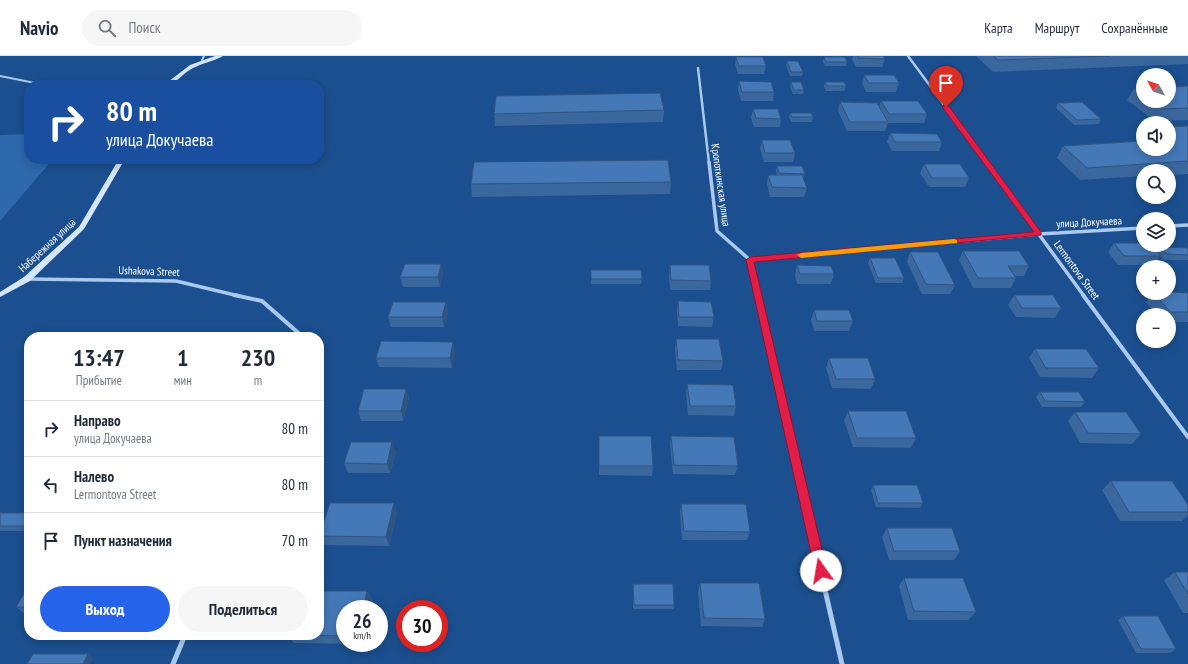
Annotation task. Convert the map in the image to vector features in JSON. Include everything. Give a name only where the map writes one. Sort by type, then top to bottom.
[{"type":"main road","points":[[173,80],[203,58],[221,56]]},
{"type":"main road","name":"Набережная улица","points":[[0,295],[26,279],[82,228],[119,164]]},
{"type":"street","name":"Lermontova Street","points":[[908,56],[1188,437]]},
{"type":"street","name":"Кропоткинская улица","points":[[698,68],[717,231],[750,260]]},
{"type":"street","points":[[1176,226],[1188,225]]},
{"type":"street","name":"улица Докучаева","points":[[750,260],[1039,234],[1136,228]]},
{"type":"street","points":[[750,260],[842,664]]},
{"type":"street","name":"Ushakova Street","points":[[26,279],[176,281],[262,301],[297,332]]},
{"type":"street","points":[[173,664],[183,640]]},
{"type":"lane","points":[[0,76],[24,81]]},
{"type":"shaded area","points":[[24,134],[24,164],[49,164],[0,221],[0,135]]},
{"type":"building","points":[[857,56],[883,56],[885,59],[859,58]]},
{"type":"building","points":[[993,56],[1110,56],[998,60]]},
{"type":"building","points":[[736,57],[763,57],[766,66],[739,66]]},
{"type":"building","points":[[824,57],[845,57],[847,62],[826,62]]},
{"type":"building","points":[[787,61],[798,61],[803,72],[791,72]]},
{"type":"building","points":[[864,75],[894,75],[899,83],[869,83]]},
{"type":"building","points":[[739,81],[771,82],[774,92],[742,92]]},
{"type":"building","points":[[791,82],[801,82],[804,90],[794,90]]},
{"type":"building","points":[[825,82],[844,82],[846,86],[827,86]]},
{"type":"building","points":[[1188,86],[1188,108],[1162,109],[1161,108],[1176,108],[1176,87]]},
{"type":"building","points":[[660,93],[664,110],[494,114],[496,96]]},
{"type":"building","points":[[881,101],[918,101],[927,114],[889,114]]},
{"type":"building","points":[[840,102],[877,103],[888,122],[850,122]]},
{"type":"building","points":[[1082,102],[1101,119],[1077,120],[1058,103]]},
{"type":"building","points":[[753,109],[778,109],[781,119],[756,118]]},
{"type":"building","points":[[790,113],[811,113],[813,117],[792,117]]},
{"type":"building","points":[[1188,126],[1188,161],[1087,168],[1063,146],[1136,141],[1136,156],[1176,156],[1176,127]]},
{"type":"building","points":[[890,133],[937,134],[942,142],[895,142]]},
{"type":"building","points":[[762,140],[790,140],[795,153],[765,153]]},
{"type":"building","points":[[668,160],[671,182],[471,184],[474,162]]},
{"type":"building","points":[[924,164],[960,164],[969,178],[932,178]]},
{"type":"building","points":[[777,166],[802,166],[805,174],[779,173]]},
{"type":"building","points":[[768,175],[802,175],[807,188],[772,187]]},
{"type":"building","points":[[1114,243],[1136,243],[1136,252],[1157,252],[1161,256],[1124,256]]},
{"type":"building","points":[[1176,248],[1188,248],[1188,255],[1167,254],[1165,252],[1176,252]]},
{"type":"building","points":[[963,251],[1019,251],[1029,266],[1008,266],[1016,278],[978,278]]},
{"type":"building","points":[[910,252],[938,252],[955,285],[926,284]]},
{"type":"building","points":[[870,258],[895,258],[904,278],[878,278]]},
{"type":"building","points":[[405,264],[441,264],[438,277],[400,277]]},
{"type":"building","points":[[670,265],[709,265],[711,281],[671,280]]},
{"type":"building","points":[[797,265],[831,266],[834,274],[800,274]]},
{"type":"building","points":[[591,270],[641,270],[642,279],[591,279]]},
{"type":"building","points":[[1176,292],[1188,293],[1188,312],[1176,312],[1176,308],[1167,308],[1160,300],[1176,300]]},
{"type":"building","points":[[1014,295],[1053,295],[1061,308],[1022,308]]},
{"type":"building","points":[[678,301],[711,302],[714,317],[679,317]]},
{"type":"building","points":[[393,302],[446,302],[442,317],[388,317]]},
{"type":"building","points":[[814,310],[849,310],[853,321],[817,321]]},
{"type":"building","points":[[676,339],[719,339],[723,361],[678,360]]},
{"type":"building","points":[[381,341],[453,342],[450,358],[376,358]]},
{"type":"building","points":[[1035,349],[1086,349],[1099,368],[1046,368]]},
{"type":"building","points":[[829,358],[868,358],[875,379],[836,379]]},
{"type":"building","points":[[687,384],[733,385],[736,406],[690,406]]},
{"type":"building","points":[[364,389],[406,389],[401,411],[358,411]]},
{"type":"building","points":[[1040,392],[1079,392],[1085,402],[1045,401]]},
{"type":"building","points":[[848,411],[906,411],[916,438],[857,438]]},
{"type":"building","points":[[1075,412],[1126,412],[1141,434],[1088,433]]},
{"type":"building","points":[[599,436],[651,436],[653,466],[599,466]]},
{"type":"building","points":[[671,436],[734,437],[738,466],[674,465]]},
{"type":"building","points":[[351,442],[392,442],[387,464],[344,463]]},
{"type":"building","points":[[1111,481],[1172,481],[1188,505],[1188,512],[1129,512]]},
{"type":"building","points":[[873,485],[917,485],[923,503],[878,503]]},
{"type":"building","points":[[330,503],[394,503],[386,537],[324,536],[324,521]]},
{"type":"building","points":[[681,504],[746,504],[750,532],[684,531]]},
{"type":"building","points":[[0,513],[24,513],[24,526],[0,526]]},
{"type":"building","points":[[887,528],[952,528],[960,551],[894,551]]},
{"type":"building","points":[[1175,572],[1188,572],[1188,594]]},
{"type":"building","points":[[904,578],[963,578],[976,612],[914,611]]},
{"type":"building","points":[[700,583],[759,583],[765,619],[704,618]]},
{"type":"building","points":[[633,584],[673,584],[674,605],[634,605]]},
{"type":"building","points":[[324,591],[367,591],[365,600],[336,600],[336,636],[324,636]]},
{"type":"building","points":[[24,593],[24,607],[16,607]]},
{"type":"building","points":[[1123,616],[1158,616],[1176,649],[1141,649]]},
{"type":"building","points":[[33,654],[88,654],[83,664],[27,664]]},
{"type":"slow traffic","points":[[801,255],[954,241]]},
{"type":"route","points":[[821,571],[750,260],[1039,234],[946,107]]}]
